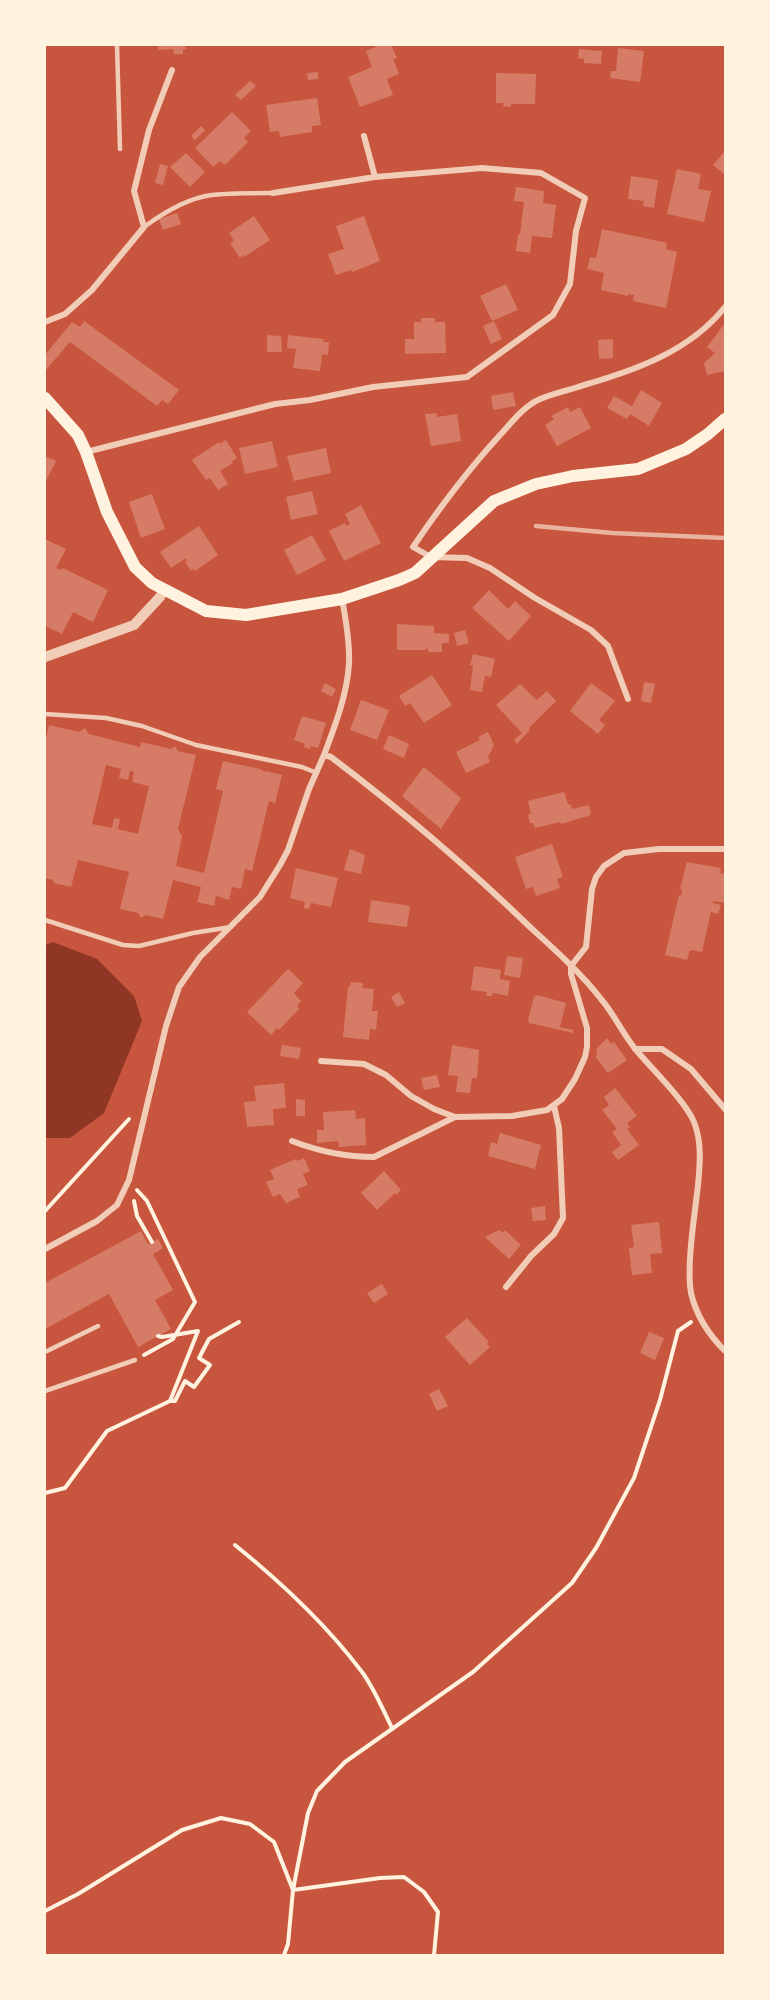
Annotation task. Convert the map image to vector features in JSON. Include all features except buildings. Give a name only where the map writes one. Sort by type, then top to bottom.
[{"type":"main road","points":[[45,398],[78,435],[107,512],[135,567],[152,583],[206,611],[246,615],[342,599],[415,573],[494,501],[536,484],[573,476],[638,469],[686,448],[708,434],[725,419]]},
{"type":"street","points":[[45,322],[65,314],[92,290],[144,226],[135,191],[148,130],[172,70]]},
{"type":"street","points":[[364,136],[375,177]]},
{"type":"street","points":[[86,452],[275,404],[310,400],[373,387],[467,377],[553,315],[570,284],[576,231],[585,198],[541,173],[482,168],[375,177],[273,193]]},
{"type":"street","points":[[628,699],[608,646],[591,630],[535,598],[490,568],[466,558],[431,556],[413,547],[440,506],[466,473],[524,409],[540,399],[616,376],[655,361],[676,349],[716,318],[725,307]]},
{"type":"street","points":[[45,657],[134,624],[164,590]]},
{"type":"street","points":[[45,1249],[97,1221],[117,1205],[129,1180],[166,1026],[180,987],[200,957],[260,897],[288,850],[309,789],[339,716],[349,664],[342,599]]},
{"type":"street","points":[[324,755],[331,757],[393,804],[504,901],[571,966],[602,999],[635,1049],[679,1100],[693,1120],[698,1138],[700,1163],[691,1260],[691,1292],[699,1316],[725,1351]]},
{"type":"street","points":[[321,1061],[364,1064],[386,1076],[411,1096],[434,1109],[455,1117],[512,1116],[547,1110],[562,1099],[585,1057],[587,1028],[571,974],[571,966],[586,947],[592,889],[596,877],[604,866],[624,853],[659,849],[725,849]]},
{"type":"street","points":[[635,1049],[662,1049],[691,1069],[725,1109]]},
{"type":"street","points":[[506,1287],[531,1256],[554,1234],[563,1218],[559,1128],[554,1106]]},
{"type":"street","points":[[292,1140],[316,1150],[374,1157],[455,1117]]},
{"type":"lane","points":[[117,45],[120,149]]},
{"type":"lane","points":[[144,226],[159,216],[210,195],[273,193]]},
{"type":"lane","points":[[45,714],[115,720],[141,726],[196,745],[302,767],[317,773]]},
{"type":"lane","points":[[45,920],[123,945],[139,946],[231,927]]},
{"type":"lane","points":[[45,1352],[98,1326]]},
{"type":"lane","points":[[45,1391],[135,1360]]},
{"type":"path","points":[[45,1210],[129,1119],[146,1111]]},
{"type":"path","points":[[129,1180],[137,1216],[152,1242]]},
{"type":"path","points":[[129,1180],[147,1201],[195,1302],[173,1339],[135,1360]]},
{"type":"path","points":[[284,1955],[288,1944],[293,1890],[308,1813],[317,1791],[345,1762],[473,1672],[572,1583],[596,1548],[634,1478],[660,1400],[678,1331],[699,1316]]},
{"type":"path","points":[[45,1493],[65,1488],[107,1431],[170,1401],[175,1401],[185,1382],[194,1387],[210,1365],[200,1358],[209,1339],[239,1322]]},
{"type":"path","points":[[158,1336],[162,1338],[198,1331],[170,1401]]},
{"type":"path","points":[[236,1545],[271,1574],[316,1617],[363,1673],[392,1728]]},
{"type":"path","points":[[45,1911],[78,1894],[182,1830],[221,1818],[250,1824],[274,1842],[293,1890]]},
{"type":"path","points":[[293,1890],[404,1877],[424,1892],[438,1912],[434,1955]]},
{"type":"shaded area","points":[[53,942],[97,959],[134,996],[142,1021],[104,1113],[70,1138],[45,1138],[45,945]]},
{"type":"railway","points":[[536,526],[612,533],[725,538]]}]
